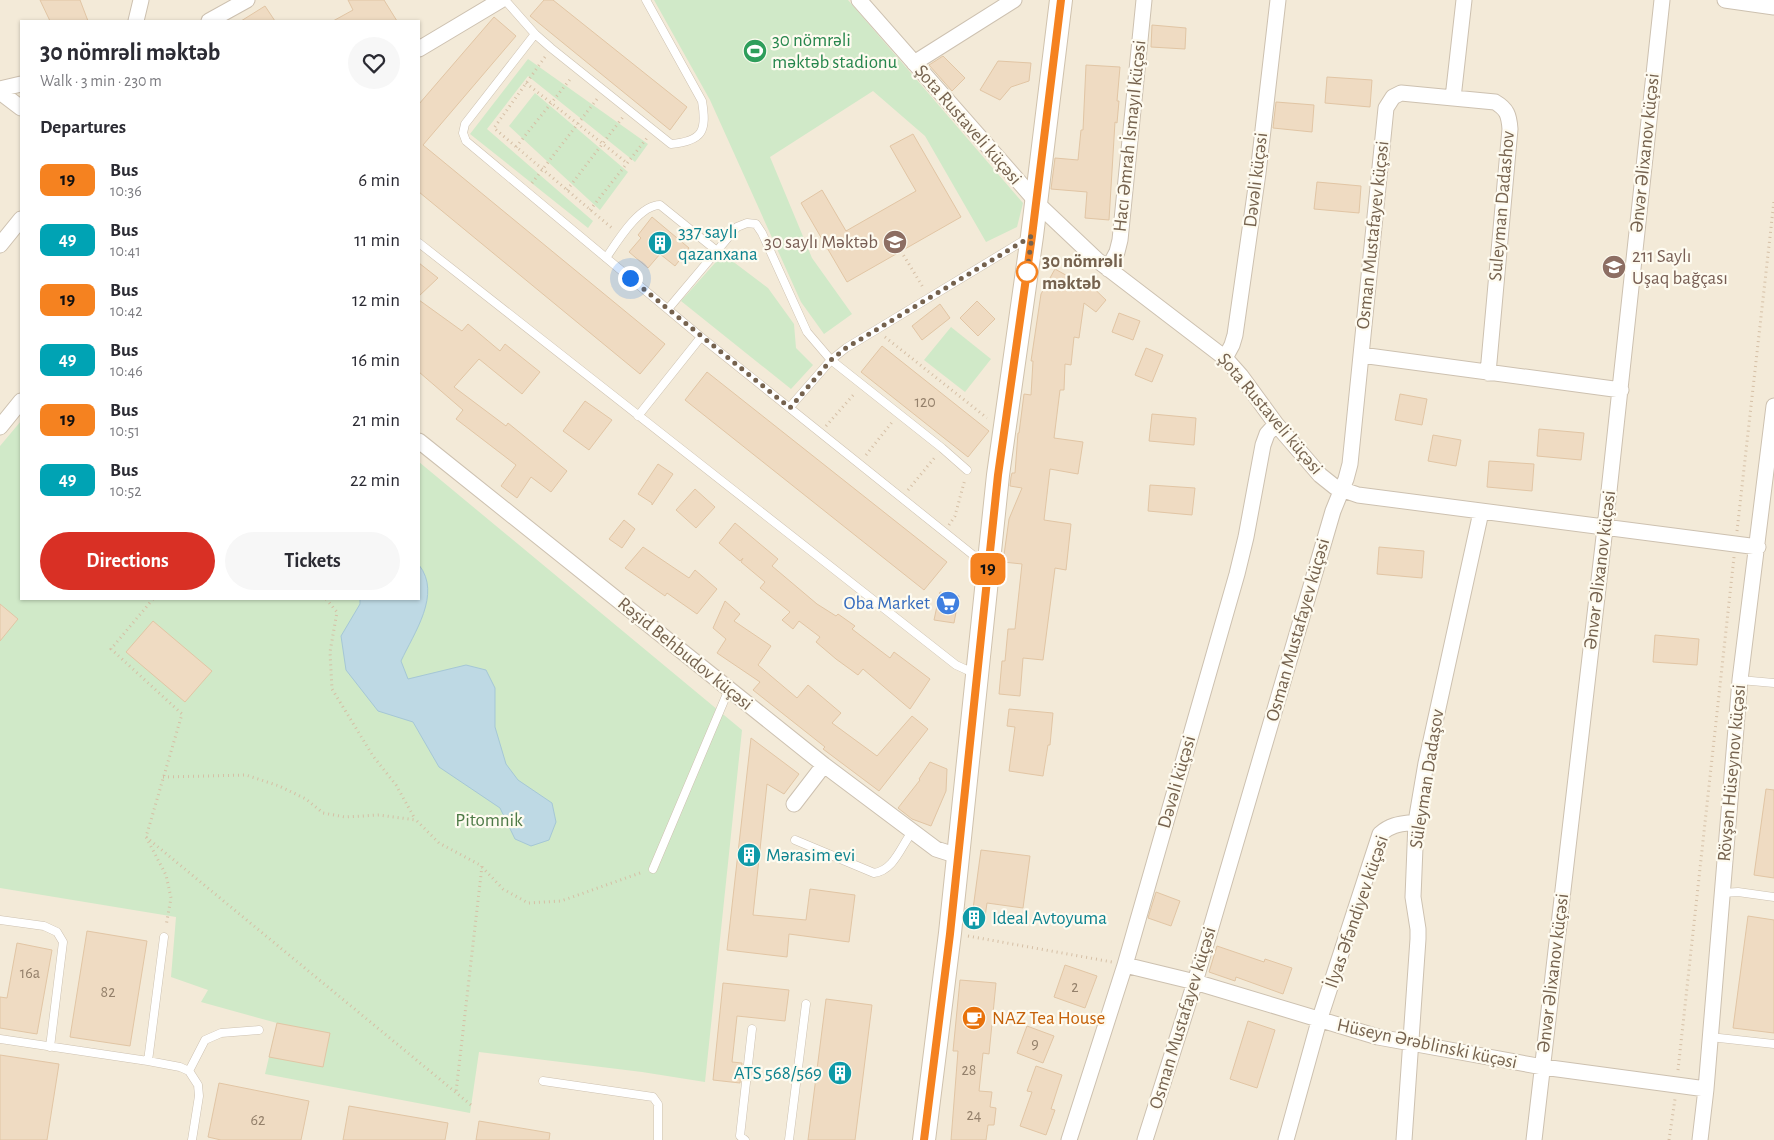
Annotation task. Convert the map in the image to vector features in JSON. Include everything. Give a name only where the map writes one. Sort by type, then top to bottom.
[{"type":"street","points":[[136,20],[142,0]]},
{"type":"street","points":[[211,20],[247,0]]},
{"type":"street","points":[[420,48],[501,0]]},
{"type":"street","name":"Şota Rustaveli küçəsi","points":[[859,0],[1036,202],[1108,269],[1225,358],[1242,376],[1276,424],[1324,479],[1342,490],[1358,495],[1481,512],[1758,547]]},
{"type":"street","points":[[914,62],[1014,0]]},
{"type":"street","points":[[924,1140],[958,856],[998,475],[1032,236],[1061,0]]},
{"type":"street","name":"Hacı Əmrah İsmayıl küçəsi","points":[[1108,269],[1117,252],[1120,240],[1144,0]]},
{"type":"street","name":"Dəvəli küçəsi","points":[[1225,358],[1235,335],[1258,173],[1278,0]]},
{"type":"street","points":[[1452,98],[1464,0]]},
{"type":"street","name":"Ənvər Əlixanov küçəsi","points":[[1534,1140],[1605,528],[1662,0]]},
{"type":"street","points":[[1726,0],[1774,7]]},
{"type":"street","points":[[0,91],[20,84]]},
{"type":"street","points":[[0,91],[20,107]]},
{"type":"street","name":"Suleyman Dadashov","points":[[1386,108],[1394,97],[1401,93],[1495,102],[1503,106],[1509,115],[1510,129],[1488,373]]},
{"type":"street","name":"Osman Mustafayev küçəsi","points":[[1145,1140],[1195,982],[1333,511],[1350,464],[1386,108]]},
{"type":"street","points":[[0,245],[20,220]]},
{"type":"street","points":[[1361,355],[1620,390]]},
{"type":"street","points":[[0,427],[20,402]]},
{"type":"street","name":"Rövşən Hüseynov küçəsi","points":[[1700,1140],[1706,1089],[1740,680],[1774,406]]},
{"type":"street","name":"Dəvəli küçəsi","points":[[1070,1140],[1125,965],[1236,574],[1246,537],[1263,445],[1267,434],[1276,424]]},
{"type":"street","name":"Rəşid Behbudov küçəsi","points":[[420,442],[824,765],[936,849],[958,856]]},
{"type":"street","name":"Süleyman Dadaşov","points":[[1404,1140],[1418,939],[1418,928],[1412,897],[1416,822],[1426,763],[1481,512]]},
{"type":"street","points":[[794,804],[824,765]]},
{"type":"street","name":"İlyas Əfəndiyev küçəsi","points":[[1286,1140],[1319,1021],[1380,834],[1386,828],[1393,825],[1416,822]]},
{"type":"street","name":"Hüseyn Ərəblinski küçəsi","points":[[1125,965],[1195,982],[1353,1031],[1410,1044],[1542,1067],[1706,1089]]},
{"type":"lane","points":[[505,0],[535,34],[551,48],[671,144],[689,142],[701,133],[705,117],[702,101],[646,0]]},
{"type":"lane","points":[[535,34],[465,124],[463,133],[466,141],[701,337],[973,555],[989,559]]},
{"type":"lane","points":[[606,258],[643,210],[654,205],[660,205],[717,251]]},
{"type":"lane","points":[[668,309],[737,227],[747,223],[756,224],[762,233],[807,332],[831,360],[967,470]]},
{"type":"lane","points":[[790,408],[831,360],[846,348],[1032,236]]},
{"type":"lane","points":[[420,244],[956,665],[967,670],[978,671]]},
{"type":"lane","points":[[638,416],[701,337]]},
{"type":"lane","points":[[1740,680],[1774,683]]},
{"type":"lane","points":[[653,869],[729,689]]},
{"type":"lane","points":[[795,840],[874,873],[884,872],[890,866],[912,832]]},
{"type":"lane","points":[[1723,893],[1738,892],[1774,898]]},
{"type":"lane","points":[[0,920],[44,926],[57,932],[63,942],[50,1047]]},
{"type":"lane","points":[[148,1062],[164,937]]},
{"type":"lane","points":[[789,1140],[806,1004]]},
{"type":"lane","points":[[745,1140],[740,1136],[752,1029]]},
{"type":"lane","points":[[189,1071],[205,1040],[221,1033],[260,1030]]},
{"type":"lane","points":[[1710,1037],[1774,1044]]},
{"type":"lane","points":[[0,1040],[180,1067],[189,1071],[198,1085],[199,1096],[192,1140]]},
{"type":"lane","points":[[543,1081],[653,1097],[658,1104],[658,1140]]},
{"type":"path","points":[[551,48],[494,128],[622,236]]},
{"type":"path","points":[[516,147],[578,70]]},
{"type":"path","points":[[526,83],[627,163]]},
{"type":"path","points":[[526,191],[604,90]]},
{"type":"path","points":[[567,190],[628,110]]},
{"type":"path","points":[[590,210],[653,130]]},
{"type":"path","points":[[1669,1140],[1677,1085],[1774,201]]},
{"type":"path","points":[[901,252],[929,298]]},
{"type":"path","points":[[876,330],[991,421]]},
{"type":"path","points":[[820,432],[863,385]]},
{"type":"path","points":[[859,463],[899,414]]},
{"type":"path","points":[[902,498],[942,448]]},
{"type":"path","points":[[945,531],[955,516],[967,470]]},
{"type":"path","points":[[152,600],[111,649],[182,714],[146,837],[166,875],[171,898],[164,937]]},
{"type":"path","points":[[327,600],[337,612],[330,652],[332,689],[373,756],[396,785],[416,820],[438,843],[482,866],[503,889],[528,902],[561,901],[653,869]]},
{"type":"path","points":[[163,777],[246,775],[279,786],[306,799],[323,813],[345,817],[379,815],[416,820]]},
{"type":"path","points":[[146,837],[471,1105]]},
{"type":"path","points":[[456,1092],[482,866]]},
{"type":"path","points":[[964,935],[1125,965]]},
{"type":"shaded area","points":[[0,0],[1774,0],[1774,1140],[0,1140]]},
{"type":"green space","points":[[654,0],[848,0],[1023,203],[1017,227],[986,242],[925,136],[873,91],[770,157],[812,258],[852,314],[824,334],[801,302],[710,100]]},
{"type":"green space","points":[[528,59],[648,144],[635,162],[528,76],[487,129],[593,221],[588,228],[470,134]]},
{"type":"green space","points":[[535,93],[628,172],[600,210],[509,126]]},
{"type":"green space","points":[[723,254],[768,288],[794,324],[796,348],[813,365],[791,389],[681,301]]},
{"type":"green space","points":[[951,327],[991,359],[965,392],[924,360]]},
{"type":"green space","name":"Pitomnik","points":[[20,422],[20,600],[420,600],[420,463],[742,730],[705,1082],[642,1072],[479,1052],[470,1113],[265,1074],[277,1023],[201,1002],[208,990],[171,977],[176,917],[0,888],[0,446]]},
{"type":"water","points":[[420,567],[428,588],[427,601],[424,613],[401,661],[408,679],[466,665],[486,670],[495,688],[495,727],[506,764],[518,780],[552,803],[556,822],[549,840],[531,846],[515,839],[500,808],[439,767],[413,722],[378,711],[346,670],[341,636],[360,604],[360,600],[420,600]]},
{"type":"building","points":[[40,0],[80,0],[88,20],[50,20]]},
{"type":"building","points":[[348,0],[384,0],[396,20],[335,20],[353,10]]},
{"type":"building","points":[[544,0],[553,0],[687,107],[670,130],[530,16]]},
{"type":"building","points":[[265,6],[274,20],[243,20]]},
{"type":"building","points":[[494,17],[516,36],[423,145],[665,344],[640,374],[420,193],[420,103]]},
{"type":"building","points":[[1152,25],[1186,28],[1185,49],[1151,47]]},
{"type":"building","points":[[943,56],[965,78],[952,91],[929,65]]},
{"type":"building","points":[[998,61],[1031,63],[1029,81],[1011,87],[1000,100],[980,90]]},
{"type":"building","points":[[1086,65],[1120,67],[1109,220],[1085,218],[1087,192],[1051,189],[1055,158],[1078,160],[1081,130],[1083,130]]},
{"type":"building","points":[[1327,77],[1372,80],[1370,107],[1325,103]]},
{"type":"building","points":[[1276,102],[1314,105],[1312,132],[1273,128]]},
{"type":"building","points":[[913,134],[961,217],[847,282],[801,203],[822,190],[846,231],[916,191],[890,146]]},
{"type":"building","points":[[1317,182],[1361,186],[1359,213],[1314,209]]},
{"type":"building","name":"337 saylı qazanxana","points":[[652,217],[689,248],[675,266],[660,254],[648,268],[629,252],[641,238],[638,235]]},
{"type":"building","points":[[420,264],[438,278],[420,295]]},
{"type":"building","points":[[1055,269],[1080,283],[1084,279],[1106,300],[1096,312],[1084,303],[1079,338],[1074,337],[1071,365],[1065,364],[1064,390],[1060,390],[1054,438],[1083,442],[1078,474],[1050,469],[1044,520],[1071,524],[1066,570],[1055,568],[1043,660],[1023,658],[1020,696],[999,694],[1002,661],[1005,661],[1008,629],[1015,629],[1022,564],[1003,562],[1009,519],[1022,488],[1010,486],[1011,477],[1012,473],[1015,473],[1018,433],[1024,394],[1031,395],[1033,361],[1031,361],[1041,294]]},
{"type":"building","points":[[420,301],[462,331],[468,324],[500,351],[505,344],[540,372],[522,394],[479,359],[454,387],[506,426],[508,423],[567,471],[551,492],[531,477],[517,498],[501,486],[516,465],[456,419],[463,410],[420,373]]},
{"type":"building","points":[[977,301],[995,319],[978,336],[960,318]]},
{"type":"building","points":[[940,304],[950,318],[922,340],[912,326]]},
{"type":"building","points":[[1119,313],[1140,321],[1133,340],[1112,332]]},
{"type":"building","points":[[882,346],[989,431],[968,457],[861,372]]},
{"type":"building","points":[[1146,348],[1163,355],[1152,382],[1135,375]]},
{"type":"building","points":[[707,372],[947,562],[924,590],[685,400]]},
{"type":"building","points":[[1400,394],[1427,399],[1422,425],[1395,420]]},
{"type":"building","points":[[585,401],[612,420],[589,450],[563,431]]},
{"type":"building","points":[[1152,414],[1196,418],[1194,445],[1149,441]]},
{"type":"building","points":[[1539,429],[1584,433],[1581,460],[1537,456]]},
{"type":"building","points":[[1433,435],[1461,440],[1456,466],[1428,461]]},
{"type":"building","points":[[1489,461],[1534,464],[1532,491],[1487,487]]},
{"type":"building","points":[[658,464],[673,474],[652,505],[652,503],[638,494]]},
{"type":"building","points":[[1150,485],[1195,488],[1192,515],[1148,511]]},
{"type":"building","points":[[695,489],[715,507],[696,528],[676,510]]},
{"type":"building","points":[[624,520],[635,529],[622,548],[609,539]]},
{"type":"building","points":[[735,523],[778,559],[772,566],[817,604],[836,616],[838,614],[855,626],[852,629],[890,658],[894,652],[930,679],[910,709],[863,669],[858,675],[836,659],[816,642],[820,637],[799,621],[793,629],[782,620],[790,612],[760,588],[765,582],[741,562],[743,558],[740,561],[719,543]]},
{"type":"building","points":[[643,547],[689,578],[695,570],[717,589],[697,614],[667,593],[665,596],[625,568]]},
{"type":"building","points":[[1379,547],[1424,551],[1422,578],[1377,574]]},
{"type":"building","name":"Oba Market","points":[[940,592],[959,596],[954,623],[934,620]]},
{"type":"building","points":[[725,601],[740,614],[734,621],[771,646],[758,665],[797,698],[808,685],[841,713],[832,723],[877,756],[912,716],[928,729],[879,791],[823,749],[825,747],[753,690],[760,682],[717,653],[726,639],[713,628]]},
{"type":"building","points":[[0,604],[18,619],[0,641]]},
{"type":"building","points":[[153,621],[212,671],[185,702],[126,652]]},
{"type":"building","points":[[1655,635],[1699,639],[1697,665],[1653,662]]},
{"type":"building","points":[[1009,709],[1053,713],[1050,745],[1048,745],[1043,776],[1009,771],[1015,727],[1007,726]]},
{"type":"building","name":"Mərasim evi","points":[[751,738],[799,774],[784,794],[767,784],[753,915],[806,920],[810,889],[855,895],[849,942],[789,934],[787,957],[727,950]]},
{"type":"building","points":[[930,762],[947,769],[946,791],[931,826],[912,819],[898,808],[920,780]]},
{"type":"building","points":[[1766,789],[1774,790],[1774,878],[1754,875]]},
{"type":"building","points":[[981,850],[1030,856],[1023,908],[987,903],[984,924],[964,922],[966,908],[973,909]]},
{"type":"building","points":[[1156,892],[1180,901],[1171,926],[1148,918]]},
{"type":"building","points":[[1748,916],[1774,920],[1774,1033],[1733,1028]]},
{"type":"building","points":[[87,931],[147,941],[130,1046],[70,1037]]},
{"type":"building","points":[[17,943],[52,950],[37,1034],[0,1028],[0,997],[7,998]]},
{"type":"building","points":[[1217,946],[1264,962],[1265,959],[1292,968],[1283,994],[1236,977],[1235,981],[1209,972]]},
{"type":"building","points":[[1065,965],[1097,976],[1085,1008],[1054,997]]},
{"type":"building","points":[[960,980],[996,983],[989,1054],[983,1053],[979,1091],[992,1092],[990,1107],[996,1108],[994,1125],[988,1125],[986,1140],[951,1140],[958,1051],[953,1051]]},
{"type":"building","points":[[723,983],[789,990],[785,1021],[737,1016],[732,1062],[742,1063],[740,1083],[713,1080]]},
{"type":"building","name":"ATS 568/569","points":[[826,999],[872,1005],[855,1140],[808,1140]]},
{"type":"building","points":[[1248,1021],[1275,1030],[1257,1088],[1230,1079]]},
{"type":"building","points":[[277,1023],[330,1033],[323,1067],[269,1057]]},
{"type":"building","points":[[1027,1026],[1054,1036],[1043,1063],[1017,1053]]},
{"type":"building","points":[[0,1055],[59,1064],[47,1140],[0,1140]]},
{"type":"building","points":[[1036,1066],[1062,1075],[1051,1109],[1055,1110],[1046,1135],[1020,1126],[1032,1092],[1027,1091]]},
{"type":"building","points":[[219,1083],[309,1101],[301,1140],[221,1140],[208,1137]]},
{"type":"building","points":[[349,1106],[448,1123],[445,1140],[343,1140]]},
{"type":"building","points":[[479,1121],[550,1133],[549,1140],[476,1140]]},
{"type":"bus line","name":"19","points":[[924,1140],[950,934],[998,475],[1032,236],[1061,0]]},
{"type":"place","name":"30 nömrəli məktəb stadionu","points":[[755,51]]},
{"type":"place","name":"30 saylı Məktəb","points":[[895,242]]},
{"type":"place","name":"337 saylı qazanxana","points":[[660,243]]},
{"type":"place","name":"211 Saylı Uşaq bağçası","points":[[1614,267]]},
{"type":"place","name":"30 nömrəli məktəb","points":[[1027,272]]},
{"type":"place","name":"Oba Market","points":[[948,603]]},
{"type":"place","name":"Mərasim evi","points":[[749,855]]},
{"type":"place","name":"Ideal Avtoyuma","points":[[974,918]]},
{"type":"place","name":"NAZ Tea House","points":[[974,1018]]},
{"type":"place","name":"ATS 568/569","points":[[840,1073]]},
{"type":"route","points":[[630,278],[790,408],[831,360],[846,348],[1032,236],[1027,272]]}]
